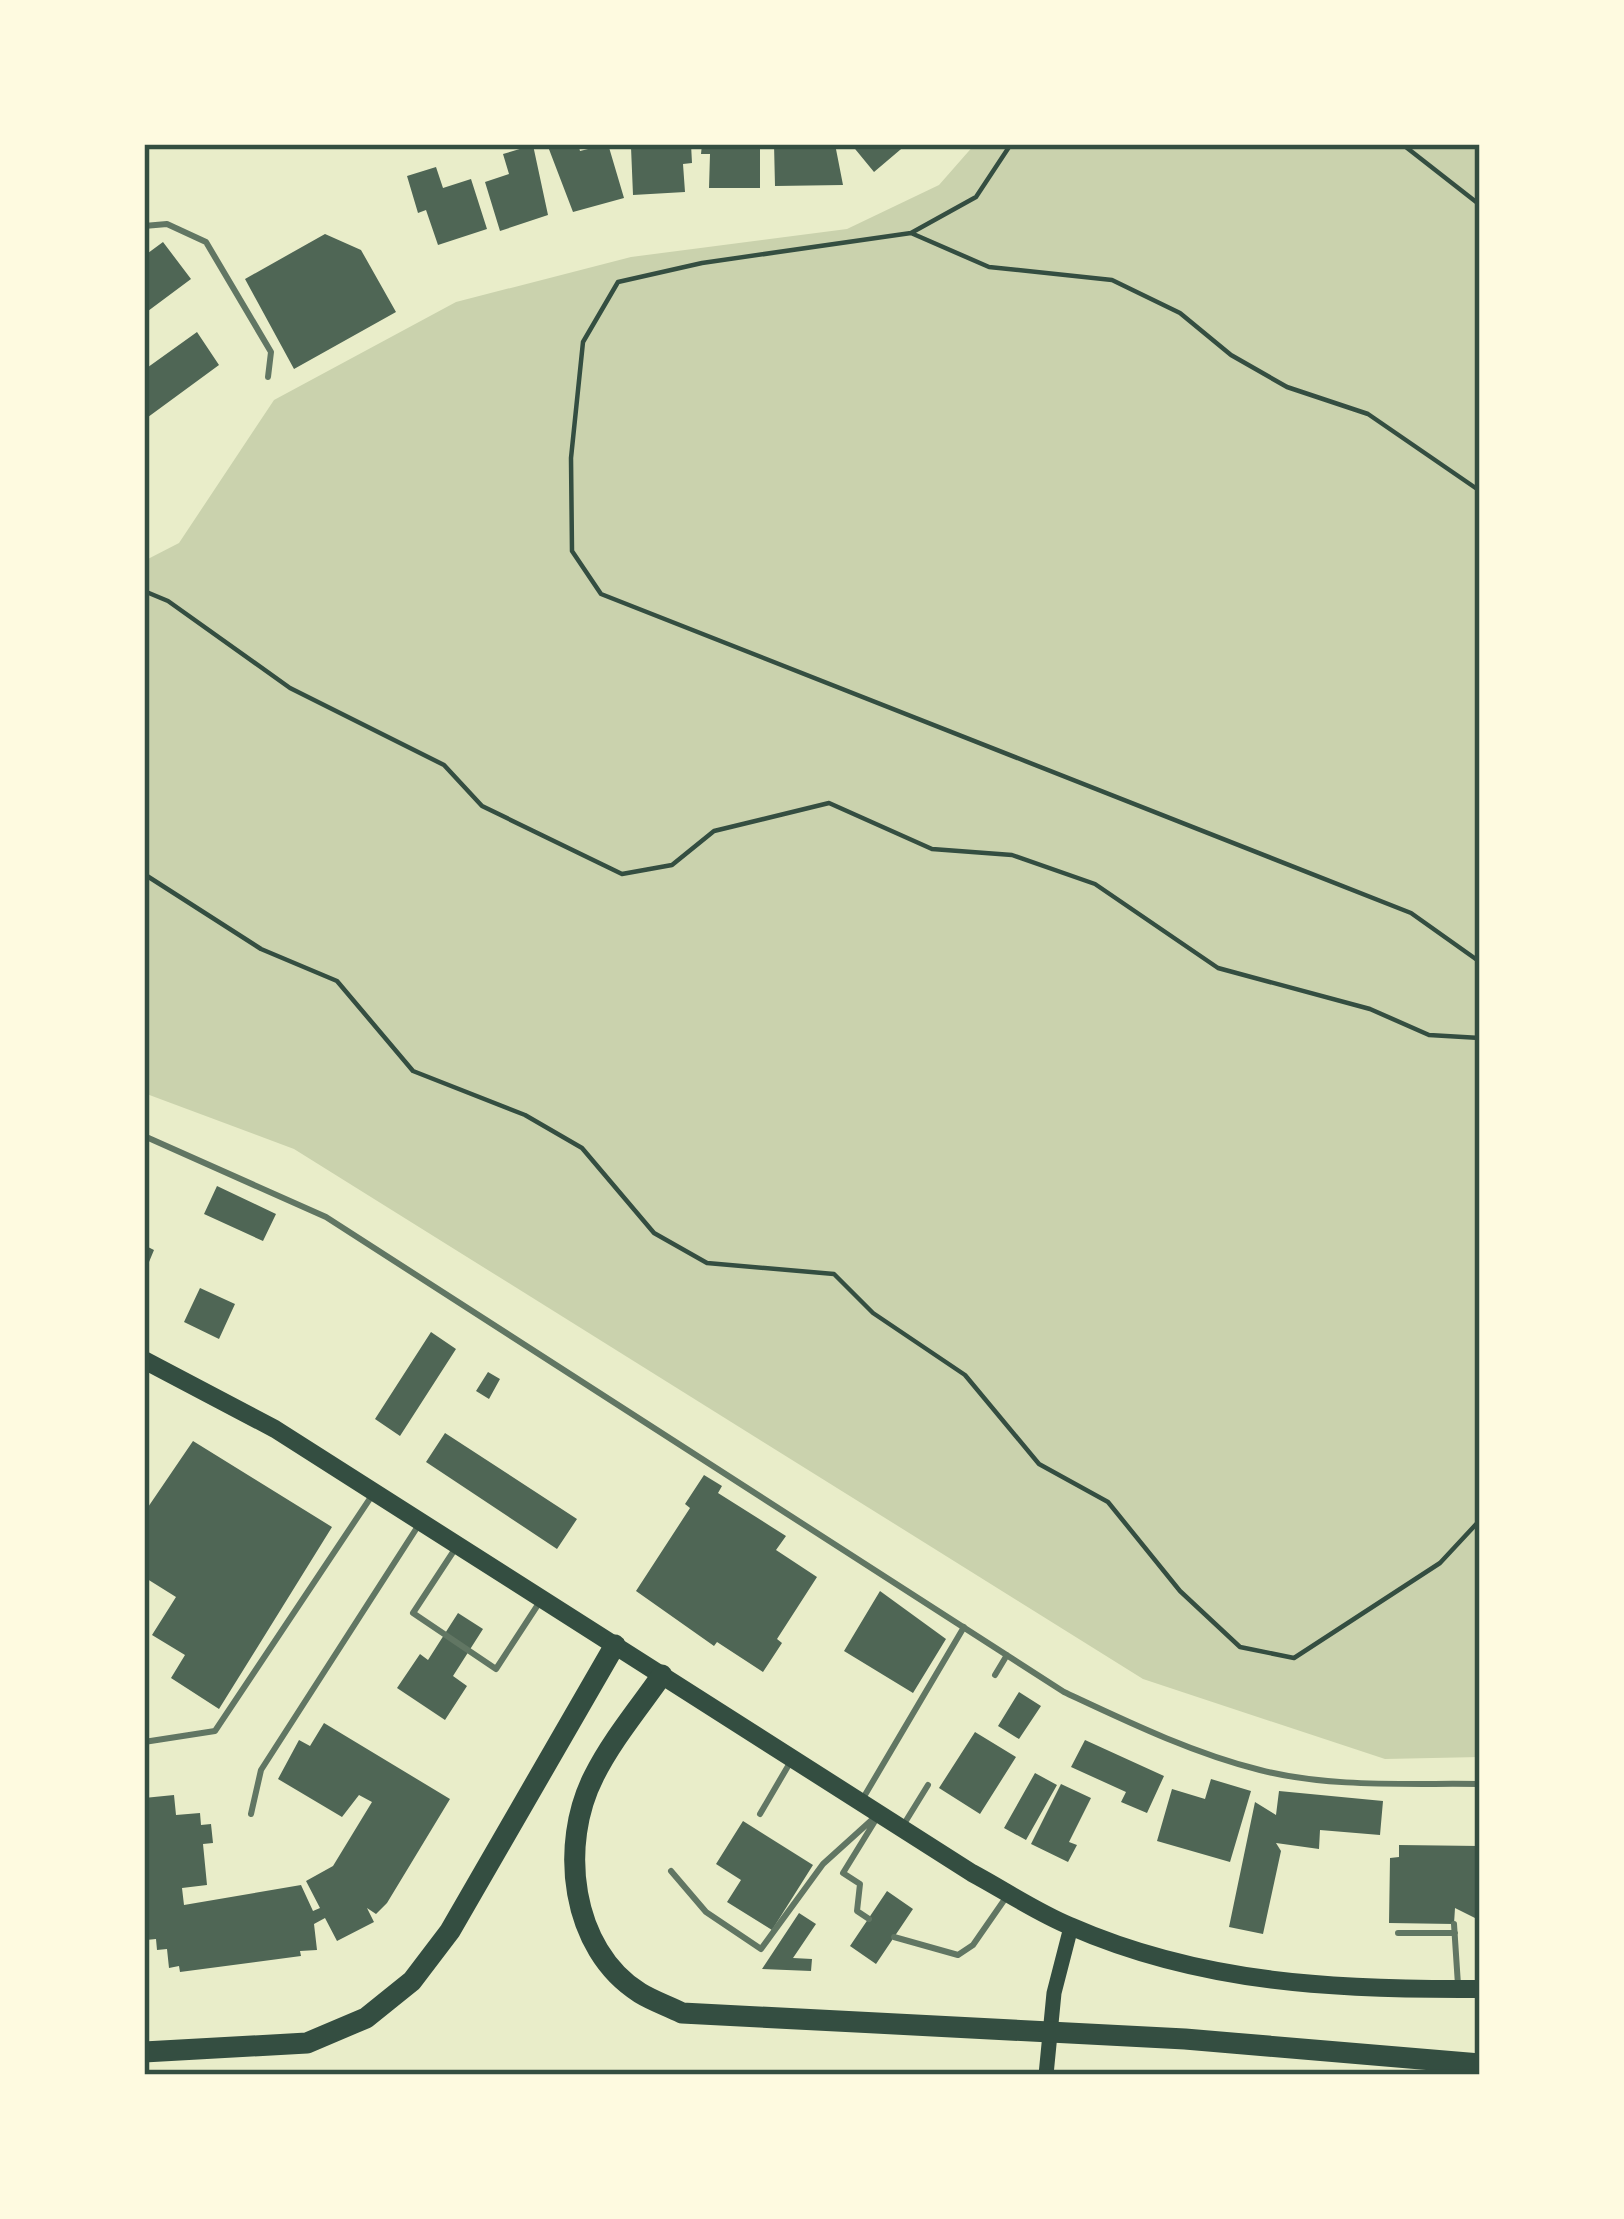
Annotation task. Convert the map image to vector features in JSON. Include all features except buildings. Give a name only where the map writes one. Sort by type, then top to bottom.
[{"type":"highway","points":[[144,2052],[307,2043],[366,2018],[412,1981],[450,1931],[615,1645]]},
{"type":"highway","points":[[662,1676],[593,1776],[572,1849],[576,1889],[596,1946],[636,1991],[682,2013],[1185,2038],[1480,2064]]},
{"type":"main road","points":[[144,1360],[275,1429],[902,1827],[1071,1927],[1181,1964],[1257,1981],[1347,1990],[1480,1989]]},
{"type":"main road","points":[[1046,2075],[1054,1993],[1071,1927]]},
{"type":"lane","points":[[144,226],[167,224],[206,242],[271,352],[268,377]]},
{"type":"lane","points":[[144,1136],[326,1216],[1064,1692],[1139,1727],[1261,1771],[1358,1782],[1480,1784]]},
{"type":"lane","points":[[144,1742],[215,1731],[375,1491]]},
{"type":"lane","points":[[251,1814],[261,1770],[422,1520]]},
{"type":"lane","points":[[459,1544],[412,1613],[496,1669],[543,1598]]},
{"type":"lane","points":[[862,1800],[964,1627]]},
{"type":"lane","points":[[995,1675],[1007,1655]]},
{"type":"lane","points":[[760,1814],[792,1758]]},
{"type":"lane","points":[[902,1827],[928,1785]]},
{"type":"lane","points":[[671,1871],[706,1912],[761,1948],[823,1864],[880,1813]]},
{"type":"lane","points":[[869,1919],[857,1911],[860,1884],[843,1873],[880,1813]]},
{"type":"lane","points":[[894,1937],[958,1955],[974,1946],[1009,1893]]},
{"type":"lane","points":[[1398,1933],[1454,1929],[1458,1989]]},
{"type":"path","points":[[1012,144],[976,196],[910,233],[702,263],[619,282],[583,342],[571,458],[572,550],[601,594],[1411,913],[1480,962]]},
{"type":"path","points":[[1402,144],[1480,205]]},
{"type":"path","points":[[910,233],[989,267],[1112,280],[1180,313],[1232,355],[1287,388],[1368,414],[1480,491]]},
{"type":"path","points":[[144,591],[168,601],[290,688],[444,765],[482,806],[622,874],[672,865],[715,831],[829,803],[932,848],[1012,855],[1095,884],[1218,968],[1370,1009],[1429,1035],[1480,1038]]},
{"type":"path","points":[[144,874],[261,949],[337,981],[413,1071],[526,1115],[582,1148],[654,1233],[707,1263],[834,1274],[873,1313],[965,1375],[1040,1464],[1108,1502],[1180,1592],[1240,1647],[1294,1658],[1440,1563],[1480,1520]]},
{"type":"green space","points":[[975,144],[1480,144],[1480,1757],[1385,1759],[1143,1679],[294,1149],[144,1093],[144,561],[179,543],[274,400],[456,302],[631,257],[847,229],[939,185]]}]
